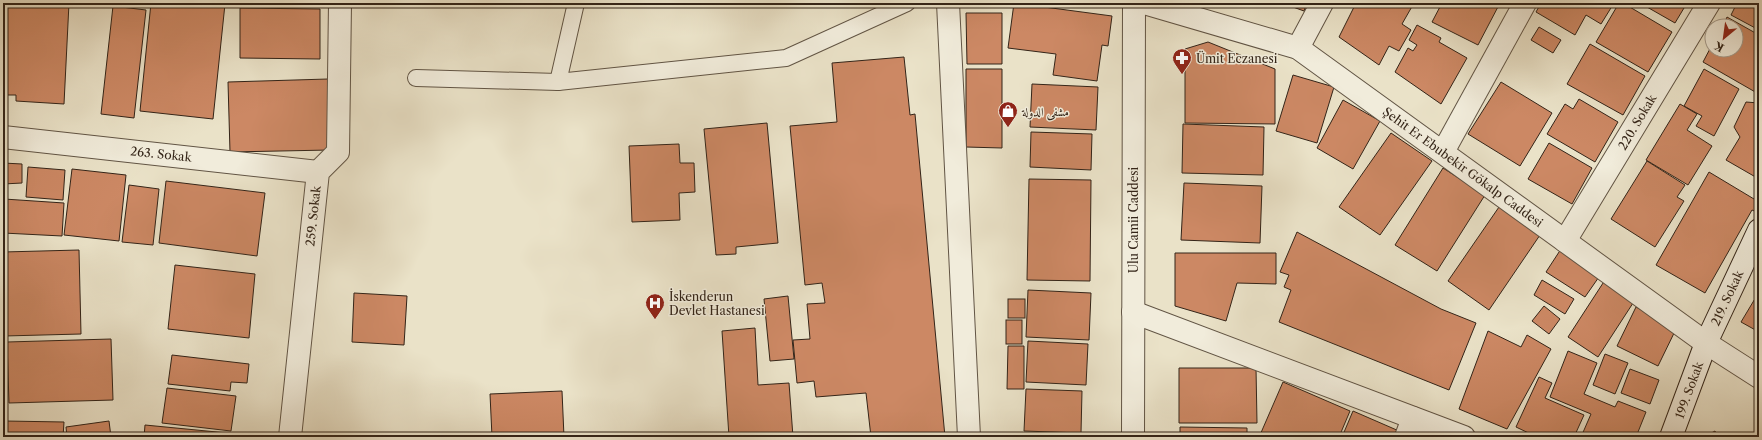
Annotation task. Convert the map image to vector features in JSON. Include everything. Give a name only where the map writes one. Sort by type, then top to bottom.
[{"type":"street","name":"259. Sokak","points":[[290,437],[318,172],[338,152],[340,3]]},
{"type":"street","points":[[948,3],[970,437]]},
{"type":"street","name":"Ulu Camii Caddesi","points":[[1132,437],[1134,3]]},
{"type":"street","name":"Şehit Er Ebubekir Gökalp Caddesi","points":[[1144,3],[1166,6],[1298,48],[1706,343],[1759,377]]},
{"type":"street","points":[[1298,48],[1322,3]]},
{"type":"street","points":[[1443,152],[1525,3]]},
{"type":"street","name":"220. Sokak","points":[[1565,242],[1709,3]]},
{"type":"street","name":"263. Sokak","points":[[3,137],[318,172]]},
{"type":"street","name":"219. Sokak","points":[[1706,343],[1759,230]]},
{"type":"street","points":[[1133,312],[1410,427],[1464,437]]},
{"type":"street","name":"199. Sokak","points":[[1671,437],[1706,343]]},
{"type":"lane","points":[[558,82],[576,3]]},
{"type":"lane","points":[[416,78],[558,82],[786,58],[907,3]]},
{"type":"building","points":[[3,3],[69,3],[64,104],[16,101],[16,95],[3,95]]},
{"type":"building","points":[[151,3],[225,4],[213,119],[140,111]]},
{"type":"building","points":[[1014,3],[1112,16],[1108,46],[1102,45],[1097,81],[1053,75],[1056,54],[1008,48]]},
{"type":"building","points":[[1282,3],[1307,3],[1304,11]]},
{"type":"building","points":[[1356,3],[1414,3],[1402,24],[1411,30],[1399,51],[1389,46],[1379,65],[1339,37]]},
{"type":"building","points":[[1442,3],[1500,3],[1478,45],[1432,22]]},
{"type":"building","points":[[1541,3],[1614,3],[1601,24],[1586,15],[1575,35],[1536,12]]},
{"type":"building","points":[[1619,3],[1623,3],[1672,32],[1648,72],[1596,42]]},
{"type":"building","points":[[1640,3],[1687,3],[1675,23]]},
{"type":"building","points":[[1737,3],[1759,3],[1759,30],[1744,22],[1744,18],[1737,18],[1731,15]]},
{"type":"building","points":[[113,6],[146,10],[134,118],[101,114]]},
{"type":"building","points":[[240,8],[320,9],[320,59],[240,58]]},
{"type":"building","points":[[966,13],[1002,13],[1002,64],[967,64]]},
{"type":"building","points":[[1417,25],[1441,38],[1439,42],[1467,58],[1441,104],[1395,72],[1408,48],[1413,51],[1417,45],[1409,40]]},
{"type":"building","points":[[1539,27],[1561,40],[1553,53],[1531,40]]},
{"type":"building","points":[[1744,27],[1759,35],[1759,90],[1757,93],[1703,62],[1705,58],[1744,58]]},
{"type":"building","points":[[1208,42],[1275,69],[1275,124],[1185,123],[1185,49]]},
{"type":"building","points":[[1590,44],[1645,76],[1623,115],[1567,84]]},
{"type":"building","points":[[904,57],[910,115],[915,114],[945,437],[871,437],[866,393],[816,397],[814,381],[797,383],[793,340],[810,339],[807,304],[825,303],[822,283],[805,285],[790,126],[837,122],[832,63]]},
{"type":"building","points":[[966,69],[1002,69],[1002,148],[966,147]]},
{"type":"building","points":[[1704,69],[1739,89],[1714,136],[1696,126],[1702,116],[1684,106]]},
{"type":"building","points":[[1293,75],[1334,87],[1317,143],[1276,131]]},
{"type":"building","points":[[328,79],[330,150],[230,152],[228,82]]},
{"type":"building","points":[[1501,82],[1552,113],[1520,166],[1468,134]]},
{"type":"building","points":[[1032,84],[1098,87],[1096,130],[1030,127]]},
{"type":"building","points":[[1579,99],[1618,122],[1595,162],[1547,134],[1565,104],[1573,109]]},
{"type":"building","points":[[1343,100],[1380,121],[1353,169],[1317,148]]},
{"type":"building","points":[[1746,102],[1759,103],[1759,179],[1726,160],[1740,137],[1734,127]]},
{"type":"building","points":[[1680,104],[1697,114],[1687,130],[1712,146],[1688,185],[1646,160]]},
{"type":"building","points":[[767,123],[778,243],[736,247],[736,254],[716,255],[704,129]]},
{"type":"building","points":[[1183,124],[1264,127],[1263,175],[1182,173]]},
{"type":"building","points":[[1031,132],[1092,134],[1091,170],[1030,167]]},
{"type":"building","points":[[1391,133],[1432,161],[1380,235],[1339,207]]},
{"type":"building","points":[[1549,143],[1592,168],[1572,204],[1528,179]]},
{"type":"building","points":[[679,144],[680,163],[694,163],[695,192],[679,193],[680,220],[632,222],[629,146]]},
{"type":"building","points":[[1647,161],[1685,185],[1677,197],[1684,201],[1655,247],[1611,219]]},
{"type":"building","points":[[3,163],[22,164],[22,183],[3,184]]},
{"type":"building","points":[[28,167],[65,170],[63,200],[26,197]]},
{"type":"building","points":[[1443,168],[1485,195],[1437,271],[1395,245]]},
{"type":"building","points":[[72,169],[126,175],[119,241],[64,235]]},
{"type":"building","points":[[1709,172],[1754,199],[1759,190],[1759,213],[1752,210],[1705,293],[1656,265]]},
{"type":"building","points":[[1029,179],[1091,180],[1090,281],[1027,280]]},
{"type":"building","points":[[166,181],[265,193],[257,256],[159,243]]},
{"type":"building","points":[[1184,183],[1262,186],[1260,243],[1181,240]]},
{"type":"building","points":[[129,185],[159,189],[153,245],[122,242]]},
{"type":"building","points":[[4,199],[64,203],[62,236],[3,233]]},
{"type":"building","points":[[1499,207],[1540,235],[1489,310],[1448,281]]},
{"type":"building","points":[[1297,232],[1441,309],[1476,323],[1449,390],[1279,322],[1291,290],[1284,287],[1289,275],[1280,272]]},
{"type":"building","points":[[1561,249],[1601,274],[1585,297],[1546,272]]},
{"type":"building","points":[[79,250],[81,334],[4,336],[3,252]]},
{"type":"building","points":[[1175,253],[1276,253],[1276,284],[1237,283],[1226,321],[1175,306]]},
{"type":"building","points":[[175,265],[255,274],[249,338],[168,329]]},
{"type":"building","points":[[1542,280],[1574,299],[1565,314],[1534,295]]},
{"type":"building","points":[[1605,280],[1635,300],[1598,357],[1568,337]]},
{"type":"building","points":[[1028,290],[1091,293],[1089,340],[1026,337]]},
{"type":"building","points":[[1759,292],[1759,332],[1741,322]]},
{"type":"building","points":[[354,293],[407,296],[404,345],[352,342]]},
{"type":"building","points":[[788,296],[794,359],[770,361],[764,299]]},
{"type":"building","points":[[1008,299],[1025,299],[1025,318],[1008,318]]},
{"type":"building","points":[[1544,306],[1560,319],[1549,334],[1532,321]]},
{"type":"building","points":[[1636,307],[1677,327],[1658,366],[1617,346]]},
{"type":"building","points":[[1006,320],[1022,320],[1022,344],[1006,344]]},
{"type":"building","points":[[755,328],[758,385],[789,383],[793,437],[729,437],[722,331]]},
{"type":"building","points":[[1488,331],[1521,347],[1527,335],[1551,349],[1507,429],[1459,409]]},
{"type":"building","points":[[111,339],[113,400],[9,403],[7,342]]},
{"type":"building","points":[[1028,341],[1088,344],[1086,385],[1026,382]]},
{"type":"building","points":[[4,345],[6,378],[3,379],[3,346]]},
{"type":"building","points":[[1008,346],[1024,346],[1024,389],[1007,389]]},
{"type":"building","points":[[1568,351],[1597,363],[1584,394],[1615,407],[1618,401],[1646,412],[1636,437],[1581,437],[1591,414],[1550,397]]},
{"type":"building","points":[[1605,354],[1628,363],[1615,394],[1593,385]]},
{"type":"building","points":[[172,355],[249,364],[247,383],[231,382],[230,391],[168,384]]},
{"type":"building","points":[[1179,368],[1256,368],[1257,423],[1179,423]]},
{"type":"building","points":[[1630,369],[1659,380],[1650,404],[1621,393]]},
{"type":"building","points":[[1539,377],[1552,383],[1545,398],[1584,415],[1574,437],[1537,437],[1516,427]]},
{"type":"building","points":[[1283,382],[1350,411],[1339,437],[1315,437],[1304,433],[1302,437],[1266,437],[1260,435]]},
{"type":"building","points":[[4,385],[5,420],[3,420]]},
{"type":"building","points":[[167,388],[236,396],[231,431],[162,423]]},
{"type":"building","points":[[1026,389],[1082,391],[1081,433],[1024,431]]},
{"type":"building","points":[[562,391],[564,437],[492,437],[490,394]]},
{"type":"building","points":[[1353,411],[1399,431],[1397,437],[1342,437]]},
{"type":"building","points":[[5,421],[64,422],[63,437],[5,437]]},
{"type":"building","points":[[109,421],[111,437],[67,437],[66,427]]},
{"type":"building","points":[[145,425],[258,436],[258,437],[144,437]]},
{"type":"building","points":[[1180,427],[1247,428],[1247,437],[1180,437]]},
{"type":"building","points":[[1715,431],[1718,437],[1704,437]]},
{"type":"place","name":"Ümit Eczanesi","points":[[1182,75]]},
{"type":"place","name":"مشفى الدولة","points":[[1008,128]]},
{"type":"place","name":"İskenderun Devlet Hastanesi","points":[[655,320]]}]
